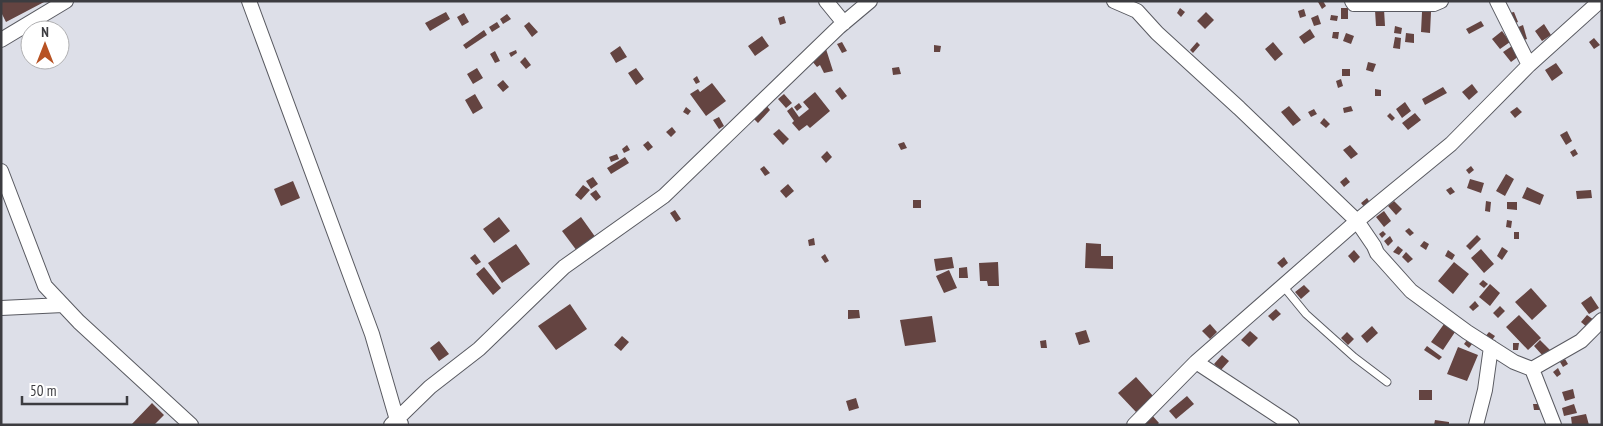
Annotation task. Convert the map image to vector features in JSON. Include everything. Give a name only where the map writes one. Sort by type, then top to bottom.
[{"type":"street","points":[[1,40],[66,1]]},
{"type":"street","points":[[249,1],[372,334],[397,423]]},
{"type":"street","points":[[826,1],[844,23]]},
{"type":"street","points":[[397,423],[430,388],[479,349],[564,268],[664,196],[844,23],[870,1]]},
{"type":"street","points":[[1114,1],[1137,11],[1157,33],[1239,108],[1357,221],[1377,253],[1411,291],[1467,332],[1514,362],[1532,369],[1554,425]]},
{"type":"street","points":[[1352,1],[1354,4],[1434,4],[1441,1]]},
{"type":"street","points":[[1497,1],[1529,64]]},
{"type":"street","points":[[1134,425],[1196,362],[1357,221],[1451,144],[1529,64],[1600,1]]},
{"type":"street","points":[[1,171],[45,286],[78,322],[191,425]]},
{"type":"street","points":[[1,308],[63,305]]},
{"type":"street","points":[[1532,369],[1581,341],[1602,320]]},
{"type":"street","points":[[1476,425],[1485,390],[1491,347]]},
{"type":"street","points":[[1196,362],[1292,425]]},
{"type":"lane","points":[[1283,286],[1306,314],[1354,357],[1387,382]]},
{"type":"building","points":[[1,1],[46,1],[6,22],[1,12]]},
{"type":"building","points":[[1323,1],[1326,6],[1322,9],[1318,2]]},
{"type":"building","points":[[1180,8],[1185,12],[1181,17],[1177,13]]},
{"type":"building","points":[[1341,8],[1348,8],[1348,19],[1341,19]]},
{"type":"building","points":[[1304,9],[1306,16],[1300,18],[1298,11]]},
{"type":"building","points":[[1384,9],[1385,26],[1376,26],[1375,10]]},
{"type":"building","points":[[446,12],[450,19],[430,31],[425,23]]},
{"type":"building","points":[[1206,12],[1214,20],[1205,29],[1197,21]]},
{"type":"building","points":[[1422,12],[1431,12],[1430,33],[1421,32]]},
{"type":"building","points":[[1514,12],[1518,22],[1513,24],[1509,13]]},
{"type":"building","points":[[464,13],[469,22],[462,26],[457,17]]},
{"type":"building","points":[[507,14],[511,19],[503,24],[500,19]]},
{"type":"building","points":[[1318,15],[1321,24],[1314,26],[1311,18]]},
{"type":"building","points":[[1331,15],[1338,16],[1337,21],[1330,20]]},
{"type":"building","points":[[784,16],[786,23],[780,25],[778,18]]},
{"type":"building","points":[[1481,21],[1484,26],[1469,34],[1466,29]]},
{"type":"building","points":[[497,22],[500,27],[492,32],[489,27]]},
{"type":"building","points":[[529,22],[538,32],[532,37],[524,26]]},
{"type":"building","points":[[1544,24],[1551,35],[1542,41],[1535,31]]},
{"type":"building","points":[[1523,25],[1527,39],[1521,41],[1516,28]]},
{"type":"building","points":[[1395,26],[1402,28],[1401,34],[1394,33]]},
{"type":"building","points":[[1310,29],[1315,37],[1304,44],[1299,37]]},
{"type":"building","points":[[484,30],[487,35],[466,49],[463,45]]},
{"type":"building","points":[[1502,31],[1510,42],[1500,49],[1492,39]]},
{"type":"building","points":[[1333,32],[1339,32],[1338,39],[1332,38]]},
{"type":"building","points":[[1346,33],[1354,36],[1351,44],[1343,41]]},
{"type":"building","points":[[1406,33],[1414,34],[1414,43],[1405,42]]},
{"type":"building","points":[[762,36],[769,46],[755,56],[748,46]]},
{"type":"building","points":[[1395,37],[1401,38],[1400,49],[1393,48]]},
{"type":"building","points":[[1594,38],[1600,45],[1594,49],[1589,42]]},
{"type":"building","points":[[842,42],[847,51],[842,53],[837,44]]},
{"type":"building","points":[[1197,42],[1200,45],[1193,53],[1190,50]]},
{"type":"building","points":[[1273,42],[1283,54],[1275,61],[1265,49]]},
{"type":"building","points":[[934,45],[941,46],[940,52],[934,52]]},
{"type":"building","points":[[620,46],[627,57],[616,63],[610,53]]},
{"type":"building","points":[[1512,46],[1519,56],[1511,62],[1503,52]]},
{"type":"building","points":[[826,49],[833,71],[824,73],[820,65],[817,67],[812,61]]},
{"type":"building","points":[[516,50],[517,53],[511,57],[509,53]]},
{"type":"building","points":[[495,51],[500,61],[495,63],[490,54]]},
{"type":"building","points":[[525,57],[531,65],[526,69],[520,62]]},
{"type":"building","points":[[1368,62],[1376,64],[1373,72],[1366,70]]},
{"type":"building","points":[[1556,63],[1563,73],[1552,81],[1545,70]]},
{"type":"building","points":[[899,67],[901,74],[893,75],[892,68]]},
{"type":"building","points":[[477,68],[483,78],[473,84],[467,74]]},
{"type":"building","points":[[636,68],[644,79],[636,85],[628,73]]},
{"type":"building","points":[[1342,69],[1350,69],[1350,76],[1342,76]]},
{"type":"building","points":[[697,76],[700,82],[696,84],[693,79]]},
{"type":"building","points":[[1341,79],[1343,86],[1338,88],[1336,81]]},
{"type":"building","points":[[503,80],[509,87],[503,92],[497,85]]},
{"type":"building","points":[[712,83],[726,101],[706,116],[690,94],[698,89],[700,92]]},
{"type":"building","points":[[1472,84],[1478,92],[1469,100],[1462,92]]},
{"type":"building","points":[[840,87],[847,96],[842,100],[835,91]]},
{"type":"building","points":[[1443,87],[1447,93],[1425,105],[1422,99]]},
{"type":"building","points":[[1375,89],[1381,90],[1381,96],[1375,96]]},
{"type":"building","points":[[815,92],[830,111],[810,128],[807,125],[799,131],[792,123],[794,121],[787,111],[792,107],[799,117],[809,109],[803,102]]},
{"type":"building","points":[[475,94],[483,108],[473,114],[465,100]]},
{"type":"building","points":[[784,94],[792,103],[786,108],[778,99]]},
{"type":"building","points":[[1405,102],[1411,111],[1402,118],[1396,109]]},
{"type":"building","points":[[799,103],[802,107],[797,111],[794,107]]},
{"type":"building","points":[[766,105],[770,110],[758,123],[753,118]]},
{"type":"building","points":[[1289,106],[1301,120],[1293,126],[1281,112]]},
{"type":"building","points":[[1351,106],[1353,111],[1344,113],[1343,108]]},
{"type":"building","points":[[686,107],[691,111],[688,115],[683,112]]},
{"type":"building","points":[[1517,107],[1522,112],[1515,118],[1510,112]]},
{"type":"building","points":[[1314,109],[1317,114],[1311,117],[1308,112]]},
{"type":"building","points":[[1390,113],[1395,118],[1392,121],[1387,116]]},
{"type":"building","points":[[1415,113],[1421,120],[1408,130],[1402,123]]},
{"type":"building","points":[[719,117],[724,126],[719,129],[713,120]]},
{"type":"building","points":[[1324,118],[1330,124],[1326,128],[1320,123]]},
{"type":"building","points":[[672,127],[676,132],[671,137],[666,132]]},
{"type":"building","points":[[779,129],[789,139],[783,145],[773,134]]},
{"type":"building","points":[[1567,131],[1572,141],[1566,145],[1560,135]]},
{"type":"building","points":[[648,141],[653,147],[648,151],[643,145]]},
{"type":"building","points":[[904,142],[907,148],[901,150],[898,144]]},
{"type":"building","points":[[627,145],[630,150],[624,153],[622,149]]},
{"type":"building","points":[[1350,145],[1358,154],[1351,159],[1343,150]]},
{"type":"building","points":[[1575,149],[1578,154],[1573,157],[1570,152]]},
{"type":"building","points":[[827,151],[832,157],[826,163],[821,157]]},
{"type":"building","points":[[617,154],[619,159],[611,162],[609,157]]},
{"type":"building","points":[[625,157],[629,163],[611,174],[607,168]]},
{"type":"building","points":[[764,166],[770,173],[765,176],[760,169]]},
{"type":"building","points":[[1471,166],[1474,170],[1469,174],[1466,170]]},
{"type":"building","points":[[1506,174],[1514,179],[1505,196],[1496,191]]},
{"type":"building","points":[[593,177],[598,184],[591,189],[586,181]]},
{"type":"building","points":[[1346,177],[1350,182],[1344,187],[1340,182]]},
{"type":"building","points":[[1470,179],[1484,183],[1481,193],[1467,188]]},
{"type":"building","points":[[293,181],[300,198],[281,206],[274,189]]},
{"type":"building","points":[[788,184],[794,191],[786,198],[780,191]]},
{"type":"building","points":[[583,185],[590,190],[581,200],[575,195]]},
{"type":"building","points":[[1451,187],[1455,192],[1450,195],[1446,190]]},
{"type":"building","points":[[1527,187],[1544,195],[1540,205],[1522,198]]},
{"type":"building","points":[[596,190],[601,197],[596,201],[590,194]]},
{"type":"building","points":[[1591,190],[1592,198],[1577,199],[1576,191]]},
{"type":"building","points":[[1367,198],[1371,204],[1365,208],[1361,203]]},
{"type":"building","points":[[913,200],[921,200],[921,208],[913,208]]},
{"type":"building","points":[[1394,201],[1402,209],[1396,215],[1388,206]]},
{"type":"building","points":[[1486,201],[1491,202],[1490,212],[1485,211]]},
{"type":"building","points":[[1507,202],[1517,202],[1517,210],[1507,209]]},
{"type":"building","points":[[675,210],[681,219],[676,222],[670,213]]},
{"type":"building","points":[[1384,211],[1391,221],[1384,227],[1376,217]]},
{"type":"building","points":[[499,217],[510,231],[494,243],[483,229]]},
{"type":"building","points":[[581,217],[596,238],[577,251],[562,231]]},
{"type":"building","points":[[1507,220],[1512,221],[1511,228],[1506,227]]},
{"type":"building","points":[[1409,228],[1414,233],[1410,236],[1405,231]]},
{"type":"building","points":[[1383,231],[1386,234],[1382,238],[1379,234]]},
{"type":"building","points":[[1514,232],[1519,232],[1519,239],[1514,239]]},
{"type":"building","points":[[1477,235],[1481,239],[1470,250],[1466,246]]},
{"type":"building","points":[[1390,236],[1393,241],[1388,246],[1384,241]]},
{"type":"building","points":[[814,238],[815,245],[809,246],[808,240]]},
{"type":"building","points":[[1424,241],[1429,244],[1426,250],[1420,246]]},
{"type":"building","points":[[1086,243],[1101,244],[1101,256],[1113,256],[1113,269],[1085,268]]},
{"type":"building","points":[[516,244],[530,264],[502,283],[488,263]]},
{"type":"building","points":[[1398,246],[1403,250],[1399,255],[1393,252]]},
{"type":"building","points":[[1502,247],[1508,251],[1502,260],[1497,256]]},
{"type":"building","points":[[1481,249],[1494,264],[1484,273],[1471,258]]},
{"type":"building","points":[[1354,250],[1360,257],[1354,263],[1348,256]]},
{"type":"building","points":[[1448,250],[1455,255],[1452,260],[1445,256]]},
{"type":"building","points":[[1406,252],[1413,259],[1408,263],[1402,257]]},
{"type":"building","points":[[475,254],[481,262],[476,265],[470,258]]},
{"type":"building","points":[[825,254],[829,261],[825,263],[821,257]]},
{"type":"building","points":[[952,257],[954,268],[936,271],[934,259]]},
{"type":"building","points":[[1284,257],[1288,263],[1282,268],[1277,263]]},
{"type":"building","points":[[998,262],[999,286],[988,286],[987,281],[980,281],[979,263]]},
{"type":"building","points":[[1454,262],[1469,274],[1453,294],[1438,281]]},
{"type":"building","points":[[484,267],[501,288],[493,295],[476,274]]},
{"type":"building","points":[[967,267],[968,278],[959,278],[959,268]]},
{"type":"building","points":[[949,270],[957,288],[944,293],[936,276]]},
{"type":"building","points":[[1483,280],[1488,284],[1484,288],[1479,284]]},
{"type":"building","points":[[1490,284],[1500,293],[1490,306],[1479,297]]},
{"type":"building","points":[[1304,285],[1310,291],[1301,299],[1295,292]]},
{"type":"building","points":[[1531,288],[1547,306],[1532,320],[1515,302]]},
{"type":"building","points":[[1591,296],[1599,308],[1589,314],[1581,303]]},
{"type":"building","points":[[1475,301],[1479,306],[1473,311],[1469,307]]},
{"type":"building","points":[[570,304],[587,329],[556,350],[538,326]]},
{"type":"building","points":[[1500,306],[1505,311],[1498,318],[1493,313]]},
{"type":"building","points":[[1276,309],[1281,314],[1273,321],[1268,316]]},
{"type":"building","points":[[848,310],[859,310],[860,318],[848,319]]},
{"type":"building","points":[[1519,315],[1541,338],[1528,350],[1506,327]]},
{"type":"building","points":[[1587,315],[1594,320],[1588,328],[1581,322]]},
{"type":"building","points":[[932,316],[936,342],[905,346],[900,320]]},
{"type":"building","points":[[1210,324],[1217,332],[1210,339],[1202,331]]},
{"type":"building","points":[[1444,324],[1455,332],[1443,350],[1431,342]]},
{"type":"building","points":[[1372,326],[1378,333],[1367,343],[1361,336]]},
{"type":"building","points":[[1086,330],[1090,342],[1079,345],[1075,333]]},
{"type":"building","points":[[1250,331],[1258,338],[1249,347],[1241,340]]},
{"type":"building","points":[[1347,332],[1354,339],[1348,345],[1341,338]]},
{"type":"building","points":[[1489,332],[1495,336],[1490,343],[1484,338]]},
{"type":"building","points":[[622,336],[629,342],[621,351],[614,345]]},
{"type":"building","points":[[1046,340],[1047,348],[1041,348],[1040,341]]},
{"type":"building","points":[[1467,340],[1472,344],[1469,348],[1464,344]]},
{"type":"building","points":[[1540,340],[1550,350],[1543,356],[1534,346]]},
{"type":"building","points":[[439,341],[449,354],[439,361],[430,348]]},
{"type":"building","points":[[1513,343],[1519,343],[1518,350],[1513,350]]},
{"type":"building","points":[[1427,346],[1442,357],[1439,360],[1424,350]]},
{"type":"building","points":[[1458,347],[1478,355],[1467,381],[1447,374]]},
{"type":"building","points":[[1222,355],[1229,361],[1221,370],[1214,364]]},
{"type":"building","points":[[1565,359],[1568,364],[1563,367],[1560,362]]},
{"type":"building","points":[[1558,368],[1561,374],[1557,377],[1553,372]]},
{"type":"building","points":[[1136,377],[1153,396],[1136,412],[1118,393]]},
{"type":"building","points":[[1573,389],[1575,398],[1565,401],[1562,392]]},
{"type":"building","points":[[1419,390],[1432,390],[1432,400],[1419,400]]},
{"type":"building","points":[[1187,396],[1194,404],[1176,419],[1169,411]]},
{"type":"building","points":[[856,398],[859,408],[849,411],[846,401]]},
{"type":"building","points":[[152,403],[164,415],[154,425],[131,425]]},
{"type":"building","points":[[1533,404],[1540,404],[1540,410],[1534,410]]},
{"type":"building","points":[[1574,404],[1577,413],[1564,416],[1562,408]]},
{"type":"building","points":[[1151,414],[1159,423],[1157,425],[1146,425],[1142,421]]},
{"type":"building","points":[[1586,414],[1589,425],[1572,425],[1571,417]]},
{"type":"building","points":[[1435,420],[1449,422],[1449,425],[1434,425]]}]
